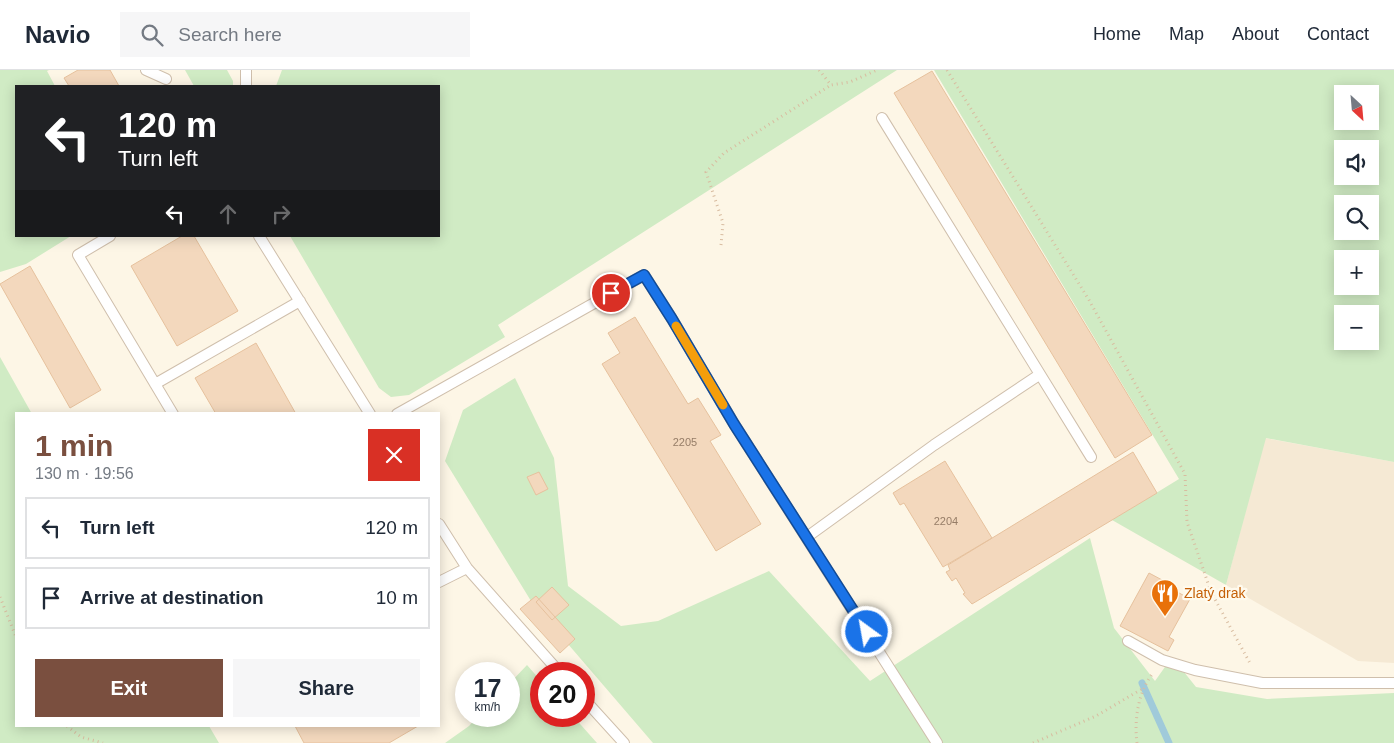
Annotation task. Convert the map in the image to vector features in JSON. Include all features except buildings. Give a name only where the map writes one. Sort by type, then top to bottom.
[{"type":"lane","points":[[146,70],[166,78]]},
{"type":"lane","points":[[246,70],[246,85]]},
{"type":"lane","points":[[882,118],[1091,458]]},
{"type":"lane","points":[[108,237],[78,255],[172,412]]},
{"type":"lane","points":[[260,237],[369,412]]},
{"type":"lane","points":[[401,412],[644,275],[734,424],[937,743]]},
{"type":"lane","points":[[155,384],[300,301]]},
{"type":"lane","points":[[807,537],[934,445],[1039,375]]},
{"type":"lane","points":[[440,526],[467,568],[550,662]]},
{"type":"lane","points":[[440,582],[467,568]]},
{"type":"lane","points":[[1128,641],[1162,660],[1195,670],[1262,684],[1394,683]]},
{"type":"lane","points":[[595,711],[624,743]]},
{"type":"path","points":[[819,70],[831,85]]},
{"type":"path","points":[[721,245],[723,223],[706,172],[724,153],[831,85],[850,82],[877,70]]},
{"type":"path","points":[[947,70],[1089,300],[1186,474],[1188,522],[1211,592],[1262,684]]},
{"type":"path","points":[[0,597],[15,634]]},
{"type":"path","points":[[1137,743],[1135,729],[1142,689],[1146,682]]},
{"type":"path","points":[[1033,743],[1096,716],[1142,689]]},
{"type":"path","points":[[68,727],[81,737],[104,743]]},
{"type":"shaded area","points":[[1265,438],[1394,462],[1394,663],[1358,661],[1226,585]]},
{"type":"green space","points":[[0,70],[49,70],[47,71],[54,85],[15,85],[15,237],[69,237],[26,264],[0,272]]},
{"type":"green space","points":[[185,70],[227,70],[233,81],[233,85],[193,85]]},
{"type":"green space","points":[[282,70],[897,70],[498,325],[505,337],[409,395],[391,397],[379,388],[291,237],[440,237],[440,85],[276,85]]},
{"type":"green space","points":[[934,70],[1394,70],[1394,462],[1266,438],[1226,585],[1112,520],[1179,479]]},
{"type":"green space","points":[[0,357],[31,412],[15,412],[15,727],[210,727],[219,743],[0,743]]},
{"type":"green space","points":[[515,378],[554,458],[568,586],[621,626],[658,621],[769,571],[870,681],[1090,538],[1114,628],[1155,681],[1172,657],[1196,687],[1267,699],[1394,693],[1394,743],[653,743],[595,675],[595,662],[583,662],[531,601],[445,461],[463,410]]},
{"type":"green space","points":[[527,665],[530,668],[530,727],[583,727],[597,743],[445,743],[468,727],[520,727],[520,672]]},
{"type":"waterway","points":[[1142,683],[1169,743]]},
{"type":"slow traffic","points":[[676,326],[723,405]]},
{"type":"place","name":"Zlatý drak","points":[[1165,617]]},
{"type":"route","points":[[611,293],[644,275],[734,424],[867,632]]}]
